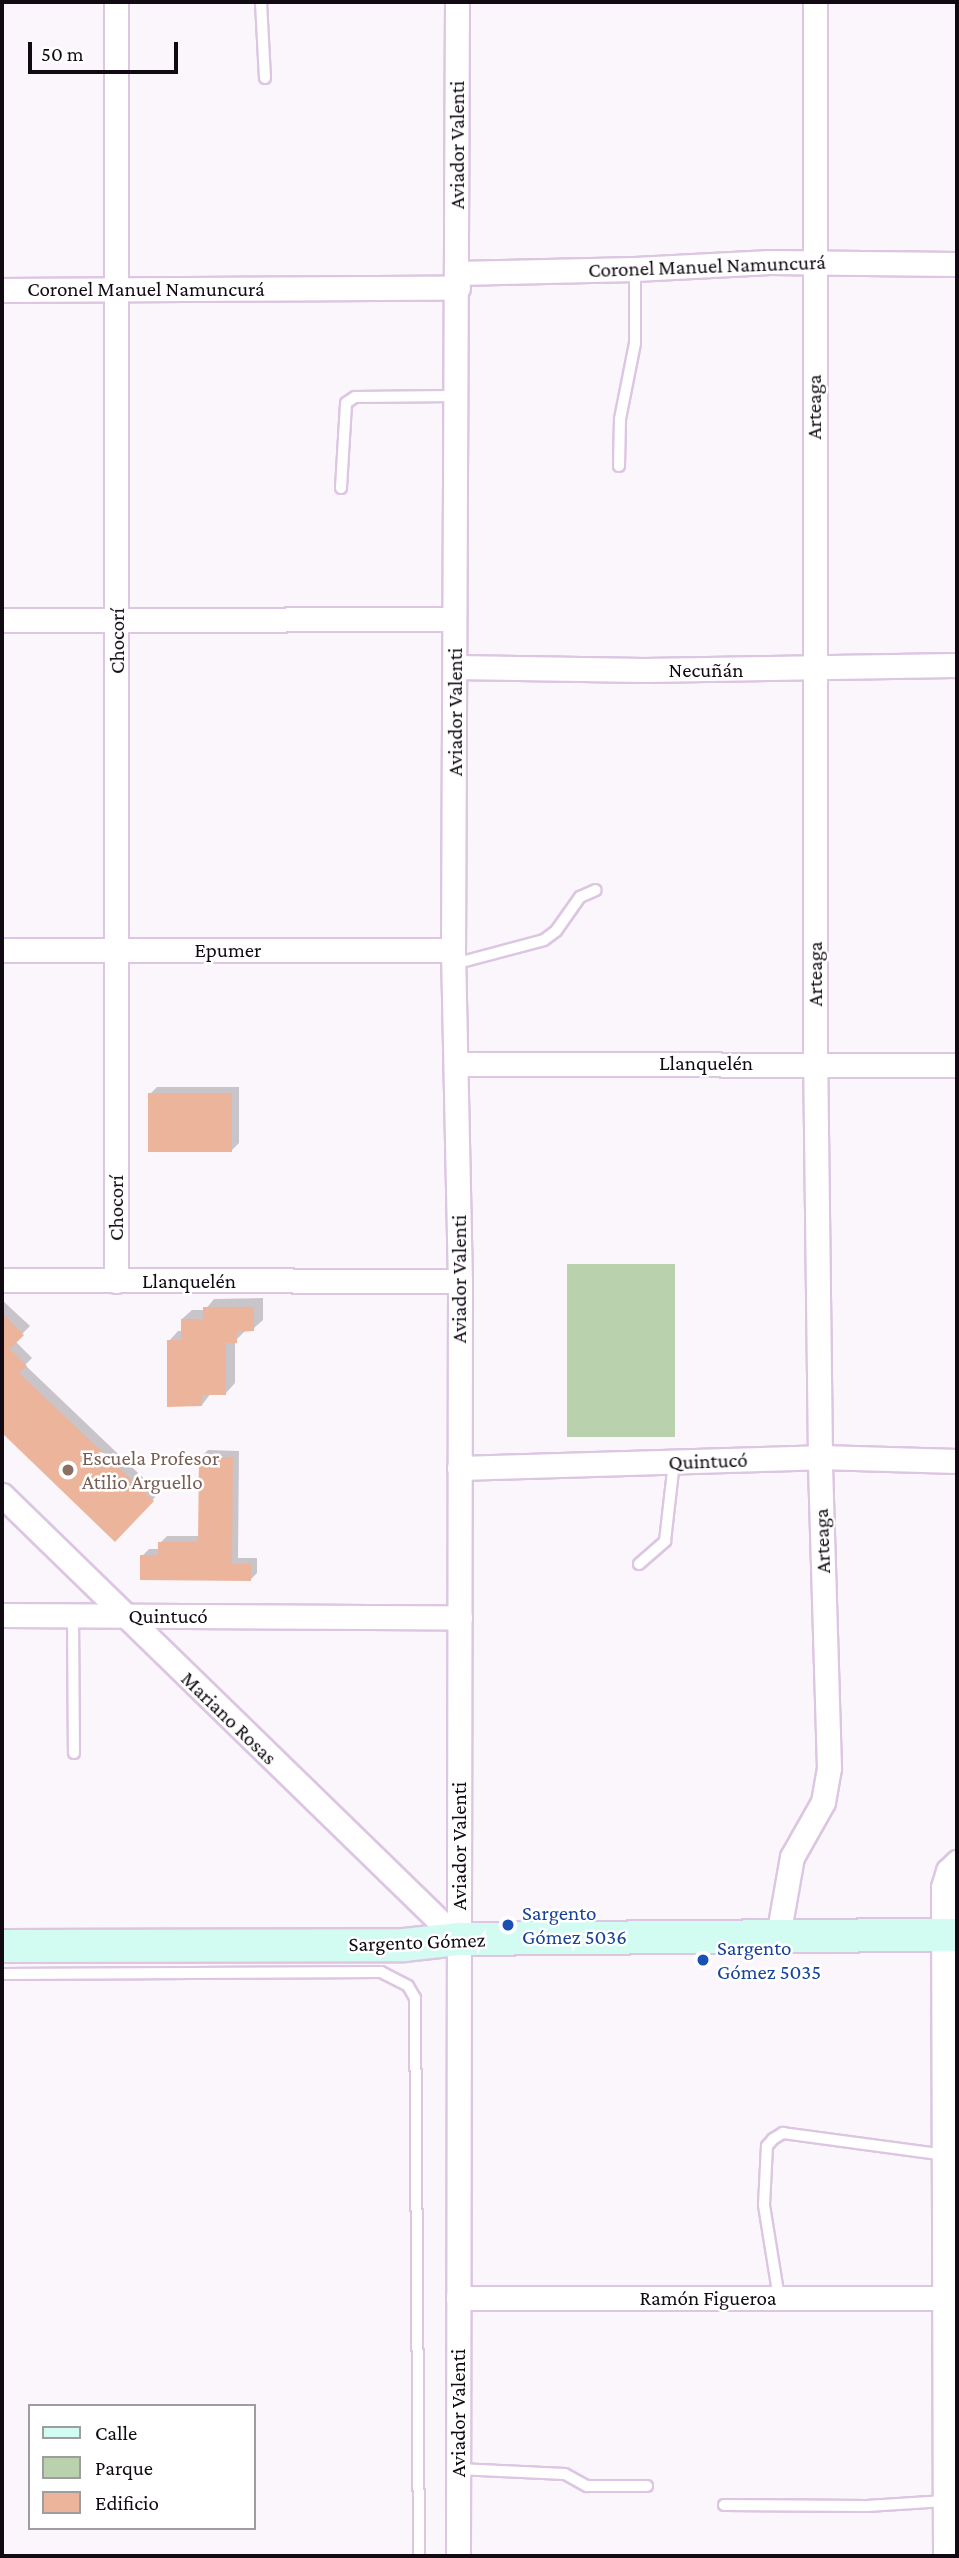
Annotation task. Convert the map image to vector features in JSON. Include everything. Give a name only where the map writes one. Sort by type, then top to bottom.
[{"type":"main road","name":"Sargento Gómez","points":[[2,1946],[404,1945],[458,1939],[951,1935]]},
{"type":"street","name":"Chocorí","points":[[116,2],[116,1281]]},
{"type":"street","name":"Aviador Valenti","points":[[457,2],[458,281],[453,957],[460,1281],[458,2556]]},
{"type":"street","name":"Arteaga","points":[[778,1936],[792,1857],[823,1802],[829,1768],[820,1457],[815,1063],[815,2]]},
{"type":"street","name":"Coronel Manuel Namuncurá","points":[[2,290],[458,281],[814,261],[957,264]]},
{"type":"street","points":[[2,620],[454,619]]},
{"type":"street","name":"Necuñán","points":[[455,667],[814,669],[863,665],[957,665]]},
{"type":"street","name":"Epumer","points":[[2,950],[453,957]]},
{"type":"street","name":"Llanquelén","points":[[456,1064],[957,1065]]},
{"type":"street","name":"Llanquelén","points":[[2,1280],[460,1281]]},
{"type":"street","name":"Quintucó","points":[[459,1468],[820,1457],[957,1461]]},
{"type":"street","name":"Mariano Rosas","points":[[2,1495],[458,1939]]},
{"type":"street","name":"Quintucó","points":[[2,1615],[460,1617]]},
{"type":"street","points":[[945,2556],[951,2298],[945,2155],[951,1935],[943,1887],[948,1871],[957,1862]]},
{"type":"street","name":"Ramón Figueroa","points":[[458,2298],[951,2298]]},
{"type":"lane","points":[[261,2],[265,78]]},
{"type":"lane","points":[[618,466],[620,419],[635,343],[635,269]]},
{"type":"lane","points":[[341,488],[346,403],[355,397],[456,396]]},
{"type":"lane","points":[[453,957],[544,940],[556,931],[580,897],[596,890]]},
{"type":"lane","points":[[639,1564],[665,1541],[674,1462]]},
{"type":"lane","points":[[73,1615],[74,1753]]},
{"type":"lane","points":[[2,1974],[381,1972],[408,1986],[415,1998],[419,2556]]},
{"type":"lane","points":[[779,2298],[764,2205],[767,2146],[774,2139],[783,2133],[945,2155]]},
{"type":"lane","points":[[458,2469],[565,2474],[587,2486],[647,2486]]},
{"type":"lane","points":[[724,2505],[867,2506],[945,2501]]},
{"type":"green space","points":[[567,1264],[675,1264],[675,1437],[567,1437]]},
{"type":"building","points":[[148,1093],[232,1093],[232,1152],[148,1152]]},
{"type":"building","points":[[203,1307],[254,1307],[254,1331],[237,1332],[237,1343],[226,1343],[226,1395],[202,1395],[202,1406],[167,1407],[167,1340],[181,1340],[181,1319],[203,1319]]},
{"type":"building","points":[[2,1313],[24,1335],[10,1349],[27,1366],[19,1373],[154,1501],[115,1542],[2,1433]]},
{"type":"building","points":[[199,1457],[233,1457],[232,1564],[251,1564],[251,1581],[140,1580],[140,1555],[158,1555],[158,1542],[198,1542]]},
{"type":"place","name":"Escuela Profesor Atilio Arguello","points":[[68,1470]]},
{"type":"place","name":"Sargento Gómez 5036","points":[[508,1925]]},
{"type":"place","name":"Sargento Gómez 5035","points":[[703,1960]]}]
